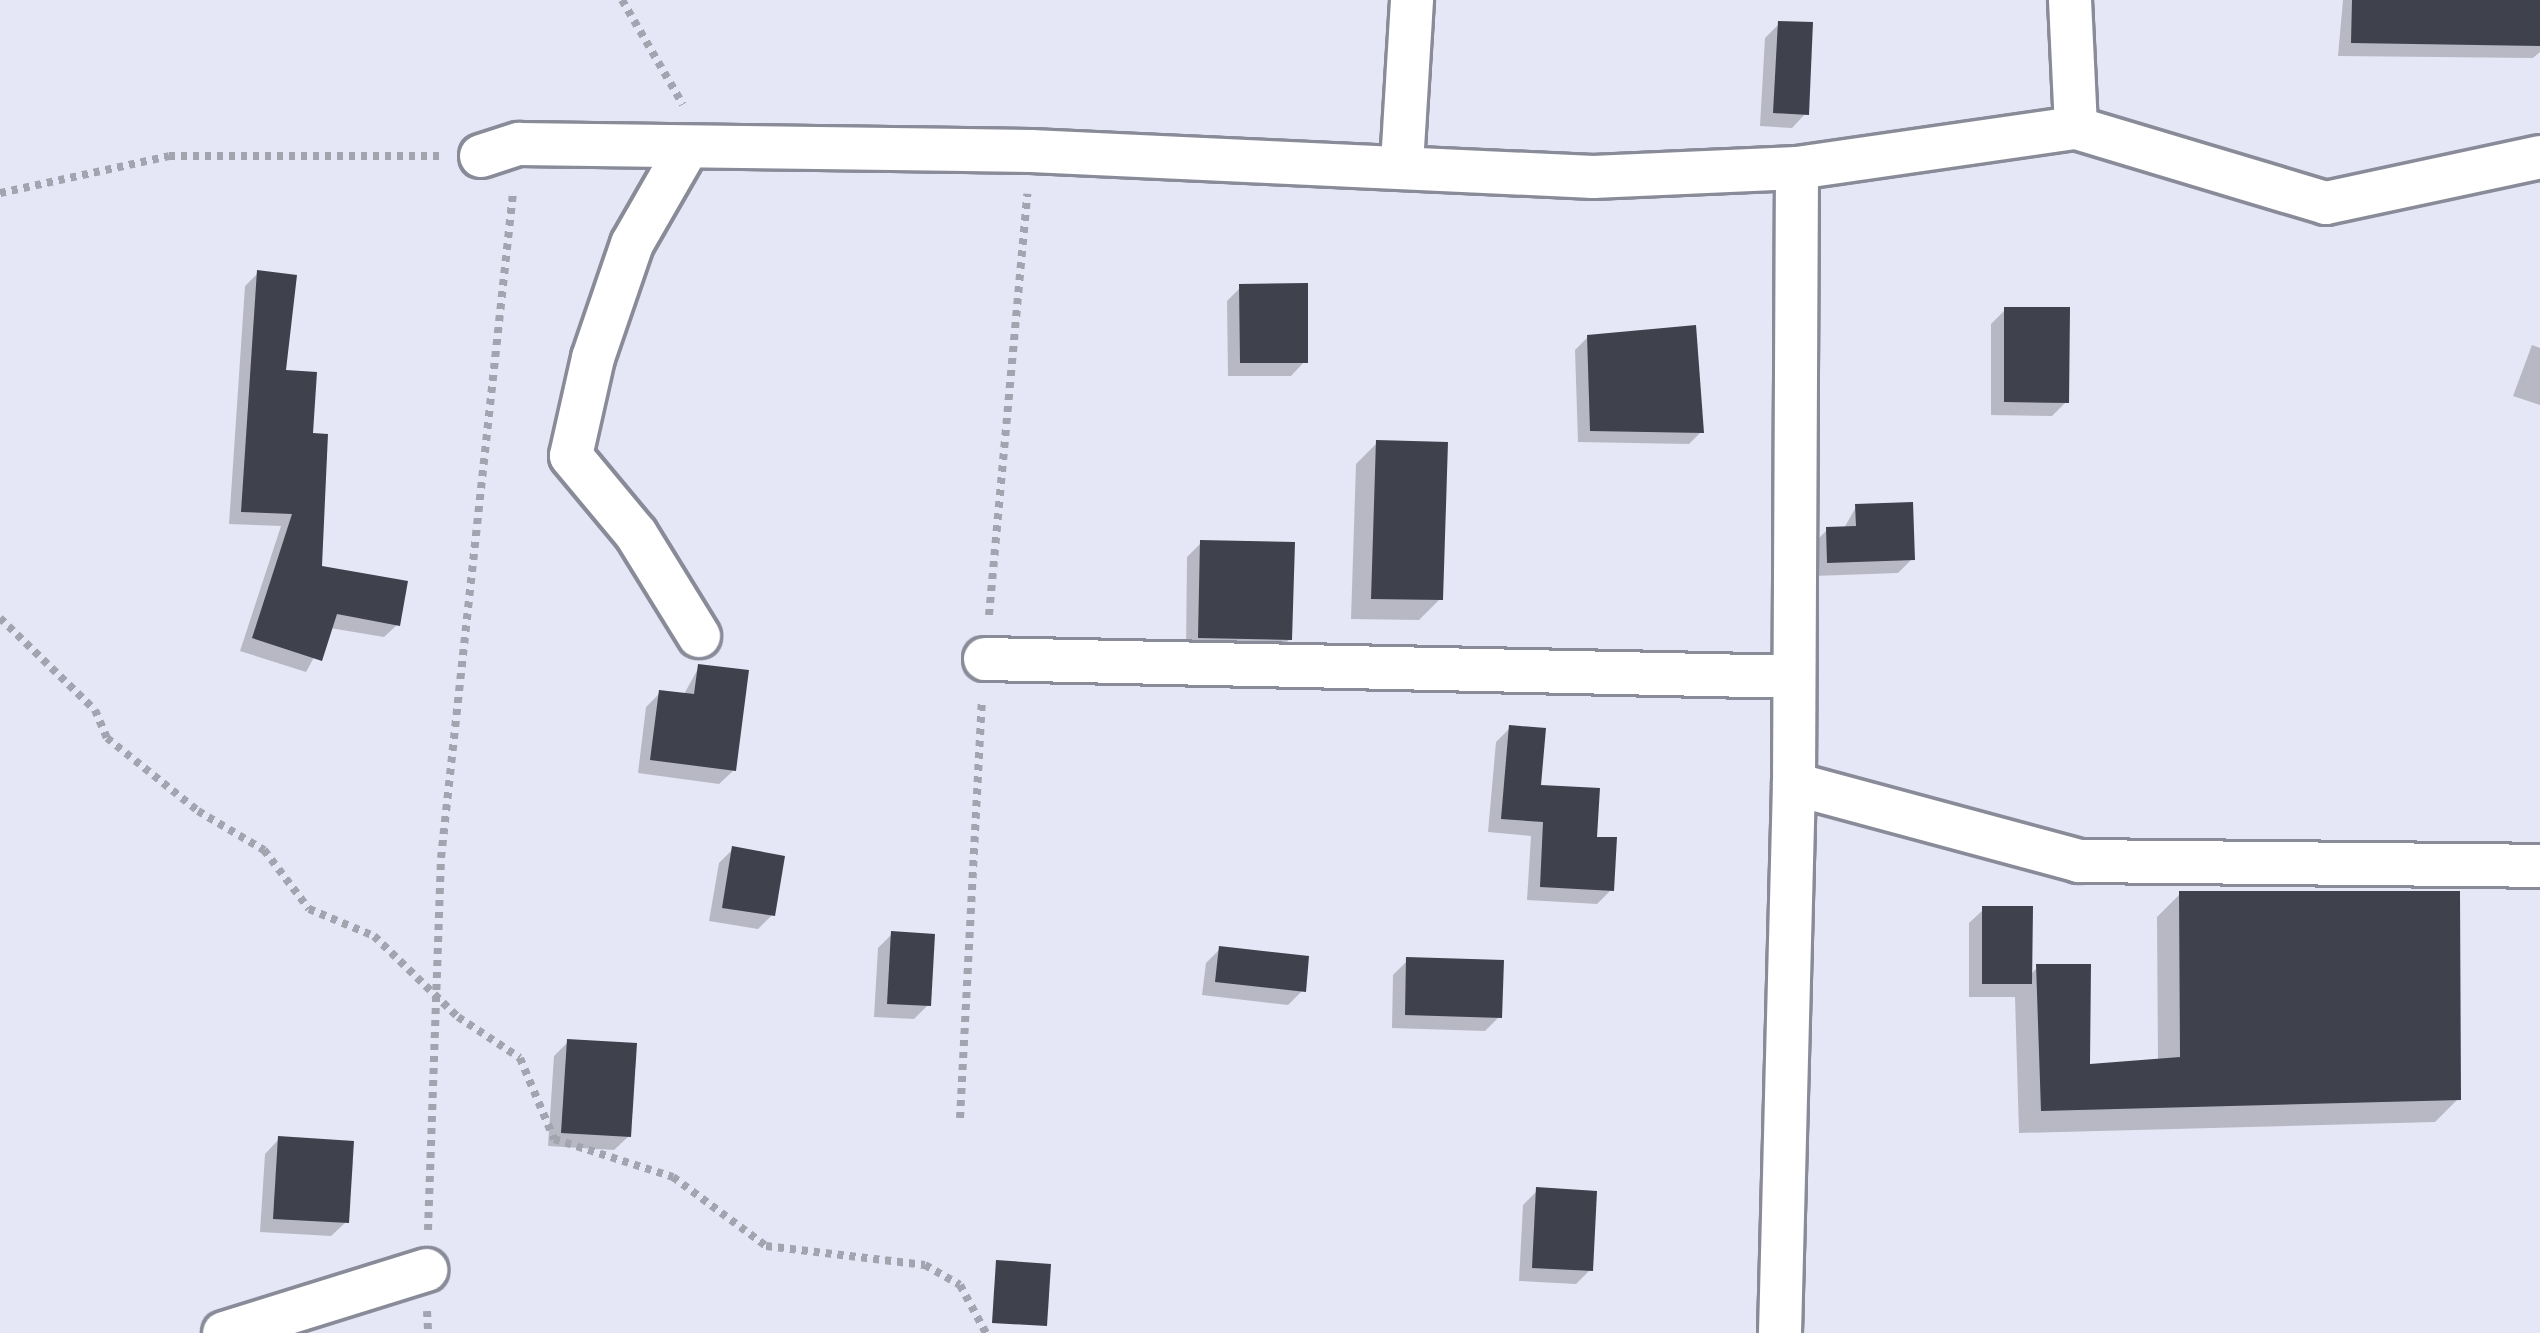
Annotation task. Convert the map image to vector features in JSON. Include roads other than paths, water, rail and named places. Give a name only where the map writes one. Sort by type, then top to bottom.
[{"type":"street","points":[[1402,164],[1412,0]]},
{"type":"street","points":[[2069,0],[2076,128]]},
{"type":"street","points":[[500,150],[1031,151],[1402,164],[1593,177],[1797,169],[2076,128],[2326,203],[2540,157]]},
{"type":"street","points":[[686,150],[632,244],[593,358],[571,456],[636,534],[699,636]]},
{"type":"street","points":[[1780,1333],[1794,784],[1797,169]]},
{"type":"street","points":[[985,658],[1794,677]]},
{"type":"street","points":[[1794,784],[2079,860],[2540,866]]},
{"type":"street","points":[[224,1333],[426,1270]]}]
